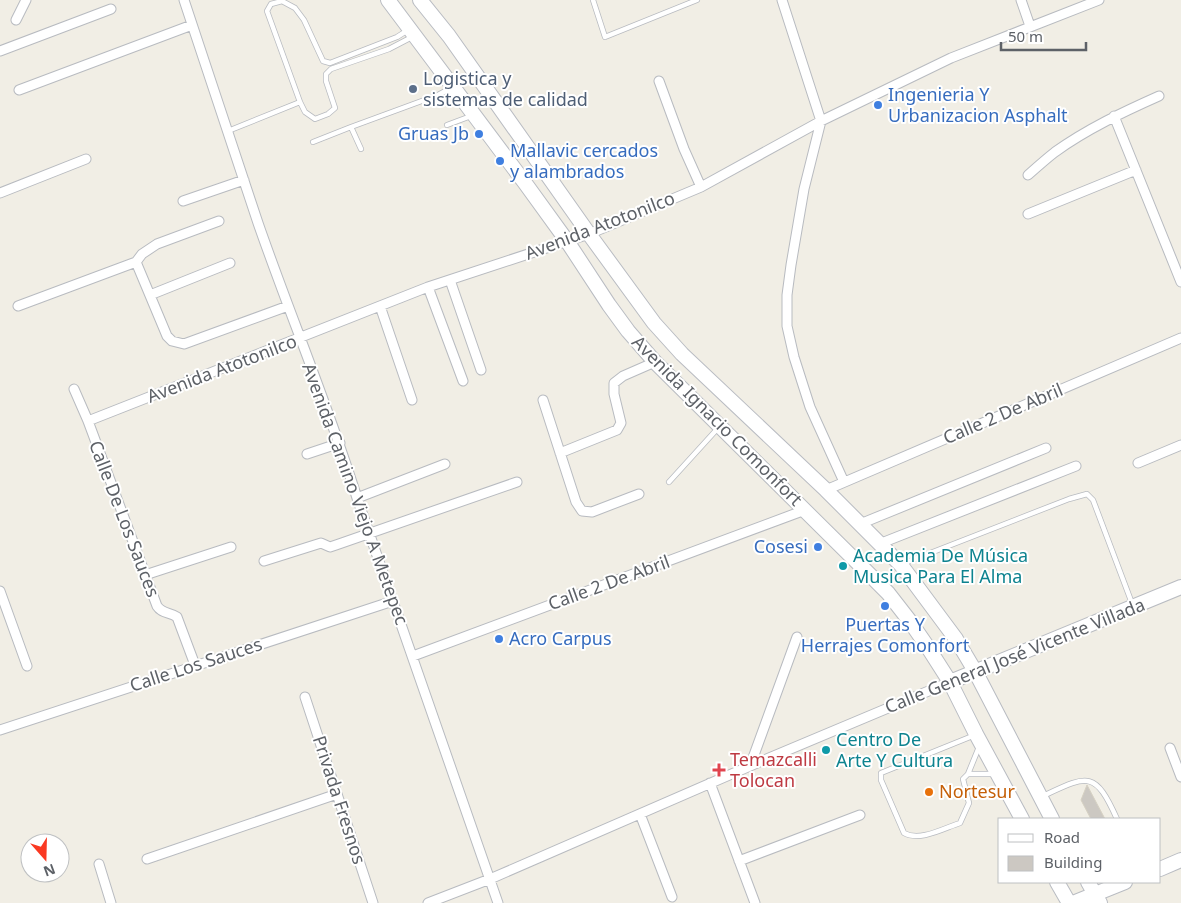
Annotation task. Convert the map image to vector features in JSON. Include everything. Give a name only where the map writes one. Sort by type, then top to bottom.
[{"type":"main road","name":"Avenida Ignacio Comonfort","points":[[388,0],[475,114],[567,242],[608,305],[655,362],[888,594],[909,620],[950,682],[978,739],[1021,818]]},
{"type":"main road","name":"Avenida Ignacio Comonfort","points":[[420,0],[449,36],[654,323],[682,354],[826,490],[901,565],[956,639],[975,671],[1051,818]]},
{"type":"main road","name":"Calle General José Vicente Villada","points":[[950,682],[1181,587]]},
{"type":"main road","points":[[1161,869],[1181,860]]},
{"type":"main road","points":[[1058,883],[1069,903]]},
{"type":"main road","points":[[1073,903],[1122,883]]},
{"type":"street","points":[[16,20],[26,0]]},
{"type":"street","name":"Avenida Camino Viejo A Metepec","points":[[184,0],[244,180],[300,339],[340,443],[357,498],[498,903]]},
{"type":"street","points":[[784,0],[821,121],[804,189],[790,264],[787,326],[794,357],[810,407],[844,482]]},
{"type":"street","points":[[1021,0],[1030,26]]},
{"type":"street","name":"Avenida Atotonilco","points":[[88,421],[428,287],[589,234],[701,187],[821,121],[951,58],[1099,0]]},
{"type":"street","points":[[0,51],[111,10]]},
{"type":"street","points":[[19,90],[192,25]]},
{"type":"street","points":[[659,81],[684,149],[701,187]]},
{"type":"street","points":[[1028,175],[1054,152],[1114,116],[1159,96]]},
{"type":"street","points":[[1114,116],[1181,282]]},
{"type":"street","points":[[0,193],[86,159]]},
{"type":"street","points":[[1028,214],[1136,170]]},
{"type":"street","points":[[183,201],[244,180]]},
{"type":"street","points":[[18,306],[136,262],[142,254],[156,244],[219,221]]},
{"type":"street","points":[[136,262],[167,336],[172,342],[177,344],[194,341],[288,306]]},
{"type":"street","points":[[150,295],[230,263]]},
{"type":"street","points":[[450,280],[481,370]]},
{"type":"street","points":[[428,287],[462,381]]},
{"type":"street","points":[[380,306],[412,400]]},
{"type":"street","name":"Calle 2 De Abril","points":[[826,490],[1181,338]]},
{"type":"street","points":[[560,453],[617,430],[621,423],[614,394],[614,383],[617,379],[655,362]]},
{"type":"street","name":"Calle De Los Sauces","points":[[74,389],[88,421],[157,606],[160,611],[174,614],[177,617],[195,665]]},
{"type":"street","points":[[543,400],[576,502],[582,511],[592,512],[638,494]]},
{"type":"street","points":[[307,454],[340,443]]},
{"type":"street","points":[[1138,463],[1181,445]]},
{"type":"street","points":[[860,524],[1046,448]]},
{"type":"street","points":[[357,498],[445,464]]},
{"type":"street","points":[[879,544],[1076,466]]},
{"type":"street","points":[[264,561],[318,544],[333,546],[517,482]]},
{"type":"street","name":"Calle 2 De Abril","points":[[413,656],[805,510]]},
{"type":"street","points":[[145,575],[231,547]]},
{"type":"street","points":[[0,591],[27,666]]},
{"type":"street","name":"Calle Los Sauces","points":[[0,730],[393,601]]},
{"type":"street","points":[[750,766],[797,637]]},
{"type":"street","name":"Calle General José Vicente Villada","points":[[428,903],[490,879],[710,783],[950,682]]},
{"type":"street","name":"Privada Fresnos","points":[[305,697],[373,903]]},
{"type":"street","points":[[1170,748],[1181,777]]},
{"type":"street","points":[[710,783],[755,903]]},
{"type":"street","points":[[147,860],[337,794]]},
{"type":"street","points":[[640,814],[672,897]]},
{"type":"street","points":[[739,861],[860,815]]},
{"type":"street","points":[[98,864],[111,903]]},
{"type":"lane","points":[[593,0],[606,37],[697,0]]},
{"type":"lane","points":[[282,1],[295,8],[304,20],[324,61],[330,63],[412,32],[389,48],[331,69],[326,74],[326,81],[335,108],[328,114],[315,119],[305,112],[300,102],[267,11],[271,4],[282,1]]},
{"type":"lane","points":[[314,142],[438,95],[454,87]]},
{"type":"lane","points":[[228,130],[300,102]]},
{"type":"lane","points":[[447,125],[475,114]]},
{"type":"lane","points":[[351,128],[361,149]]},
{"type":"lane","points":[[669,482],[720,426]]},
{"type":"lane","points":[[901,565],[1069,499],[1087,494],[1093,500],[1133,607]]},
{"type":"lane","points":[[978,739],[968,774],[963,779],[969,803],[960,823],[920,836],[910,836],[904,833],[881,780],[881,773],[978,739]]},
{"type":"lane","points":[[968,774],[997,774]]},
{"type":"lane","points":[[1040,798],[1074,781],[1087,780],[1093,782],[1107,797],[1117,818]]},
{"type":"building","points":[[1087,785],[1104,818],[1090,818],[1081,800]]},
{"type":"place","name":"Logistica y sistemas de calidad","points":[[413,89]]},
{"type":"place","name":"Ingenieria Y Urbanizacion Asphalt","points":[[878,105]]},
{"type":"place","name":"Gruas Jb","points":[[479,134]]},
{"type":"place","name":"Mallavic cercados y alambrados","points":[[500,161]]},
{"type":"place","name":"Cosesi","points":[[818,547]]},
{"type":"place","name":"Academia De Música Musica Para El Alma","points":[[843,566]]},
{"type":"place","name":"Puertas Y Herrajes Comonfort","points":[[885,606]]},
{"type":"place","name":"Acro Carpus","points":[[499,639]]},
{"type":"place","name":"Centro De Arte Y Cultura","points":[[826,750]]},
{"type":"place","name":"Temazcalli Tolocan","points":[[719,770]]},
{"type":"place","name":"Nortesur","points":[[929,792]]}]
